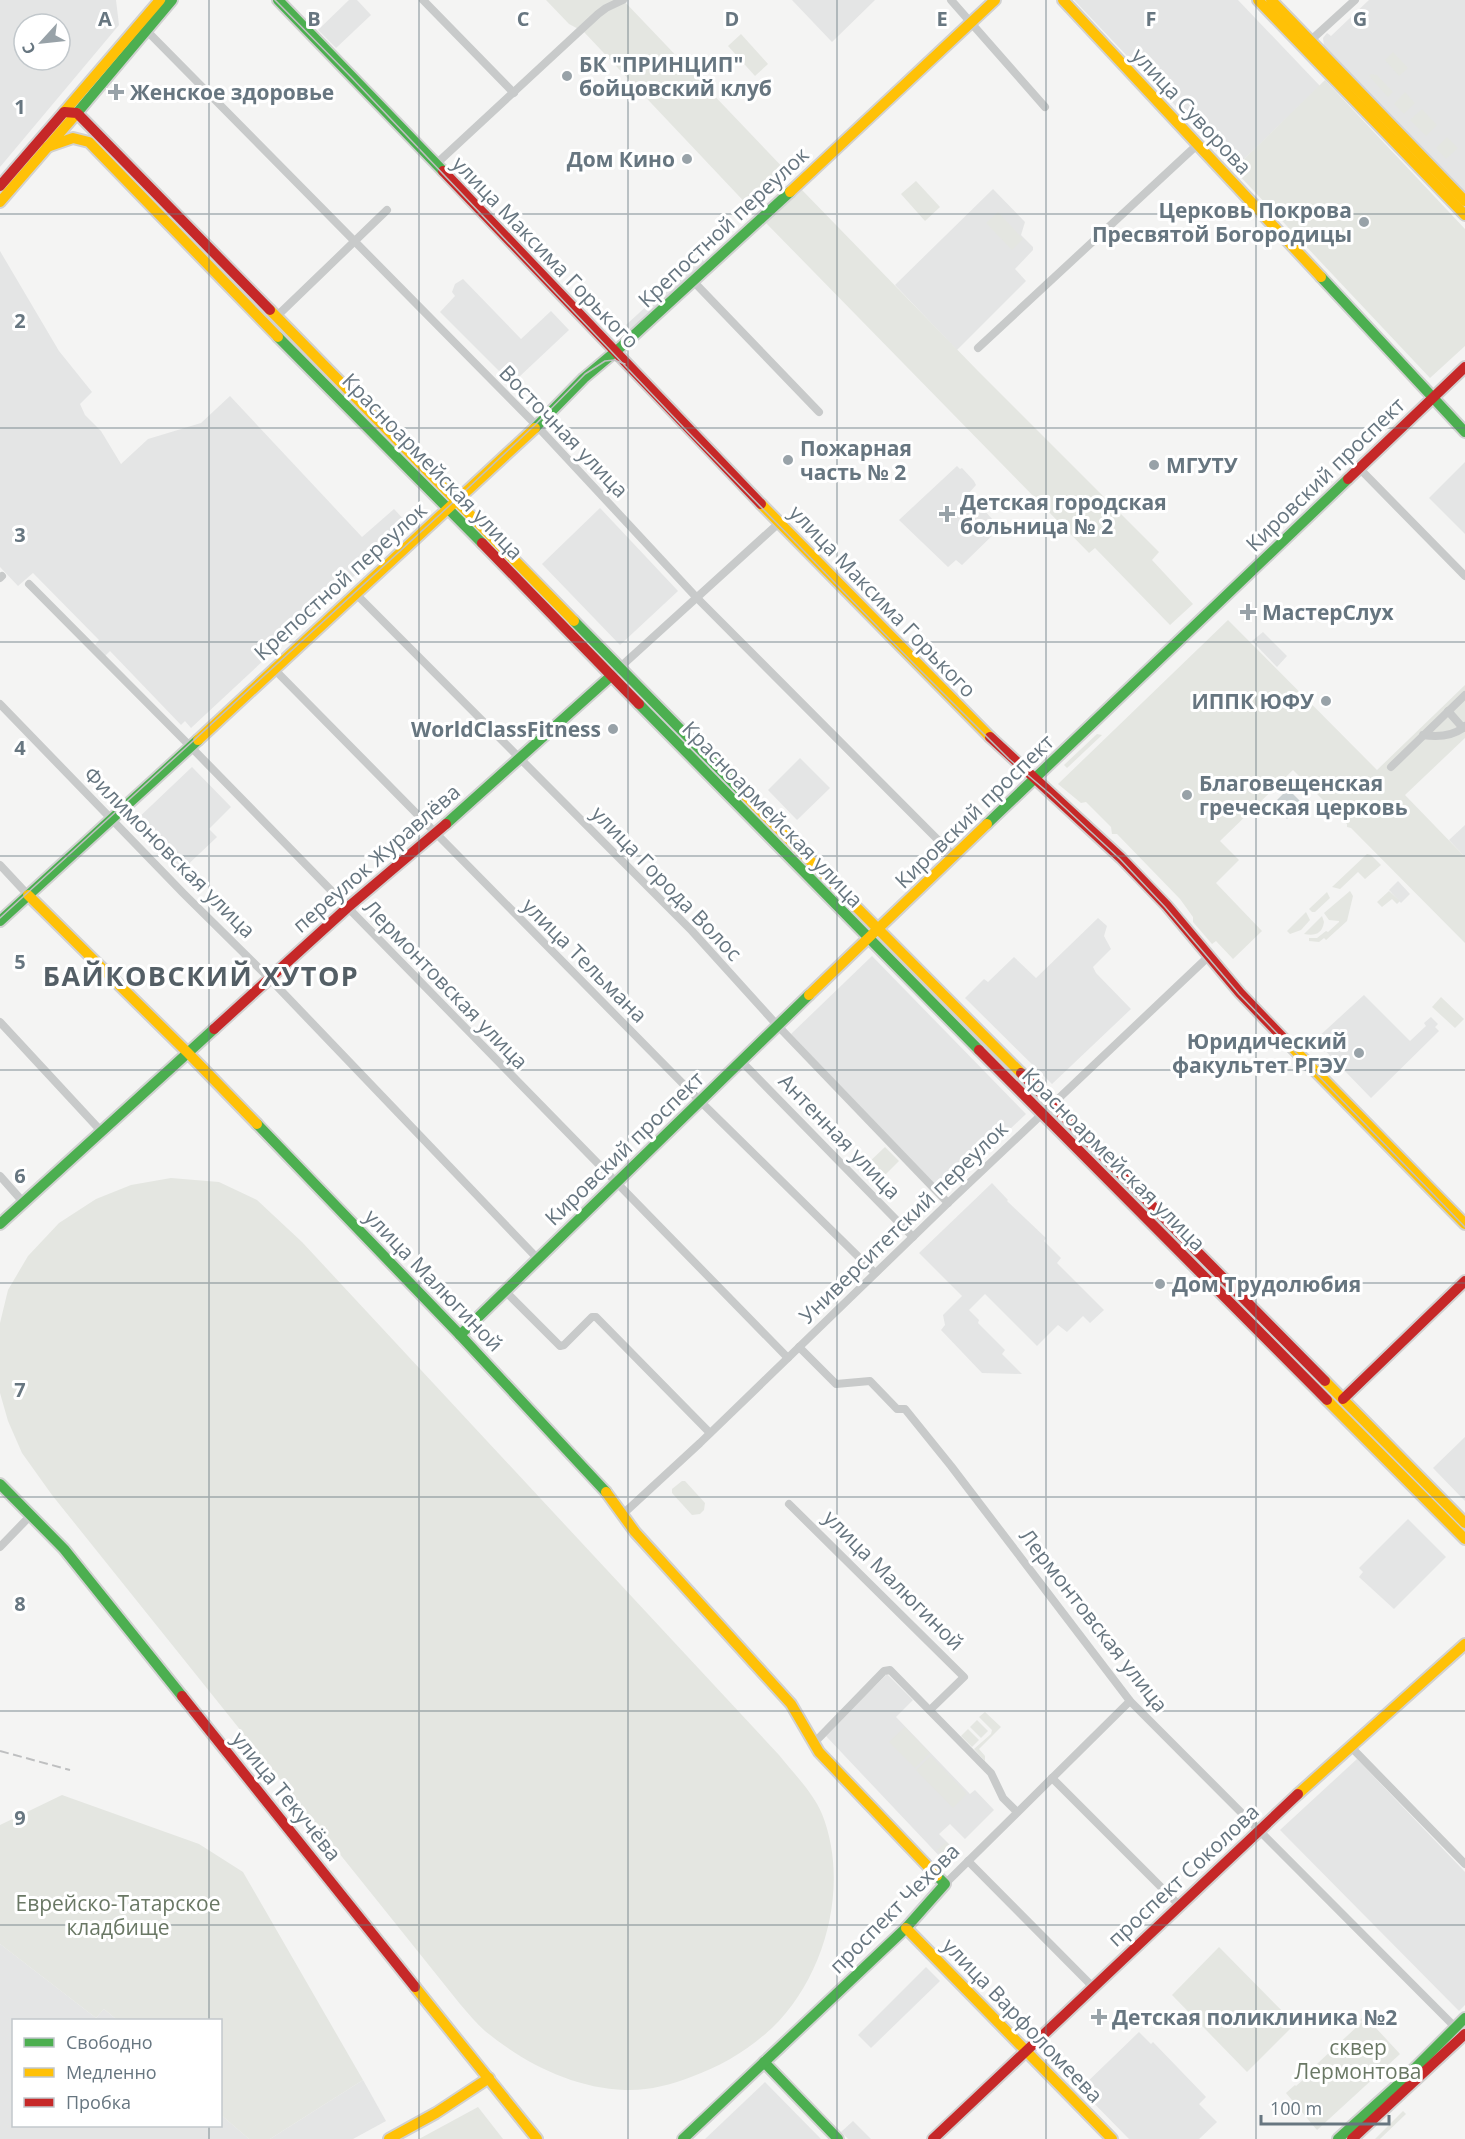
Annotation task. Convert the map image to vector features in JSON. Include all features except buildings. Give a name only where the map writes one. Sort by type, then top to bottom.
[{"type":"main road","points":[[0,186],[160,0]]},
{"type":"main road","points":[[0,202],[172,0]]},
{"type":"main road","name":"улица Максима Горького","points":[[278,0],[615,352],[1001,749],[1121,858],[1167,906],[1240,993],[1465,1224]]},
{"type":"main road","name":"Крепостной переулок","points":[[0,921],[453,505],[584,378],[693,281],[995,0]]},
{"type":"main road","name":"улица Суворова","points":[[1063,0],[1465,432]]},
{"type":"main road","points":[[1258,0],[1465,214]]},
{"type":"main road","points":[[1271,0],[1465,201]]},
{"type":"main road","points":[[64,112],[77,113]]},
{"type":"main road","name":"Красноармейская улица","points":[[77,113],[276,317],[611,675],[868,939],[1465,1539]]},
{"type":"main road","name":"Красноармейская улица","points":[[48,147],[77,136],[88,141],[267,326],[620,667],[877,930],[1465,1523]]},
{"type":"main road","name":"Кировский проспект","points":[[460,1335],[777,1025],[1465,367]]},
{"type":"main road","name":"переулок Журавлёва","points":[[0,1224],[269,978],[435,834],[611,675]]},
{"type":"main road","name":"улица Малюгиной","points":[[28,895],[188,1053],[460,1335],[614,1501],[635,1532],[791,1704],[827,1761],[945,1884]]},
{"type":"main road","points":[[1343,1399],[1465,1281]]},
{"type":"main road","name":"улица Текучёва","points":[[0,1484],[64,1549],[537,2139]]},
{"type":"main road","name":"проспект Соколова","points":[[933,2139],[1258,1831],[1465,1644]]},
{"type":"main road","name":"проспект Чехова","points":[[683,2139],[906,1928],[945,1884]]},
{"type":"main road","name":"улица Варфоломеева","points":[[906,1928],[1112,2139]]},
{"type":"main road","points":[[1352,2139],[1462,2033],[1465,2018]]},
{"type":"main road","points":[[1338,2139],[1401,2082],[1462,2033]]},
{"type":"main road","points":[[764,2062],[838,2139]]},
{"type":"main road","points":[[389,2139],[460,2098],[489,2078]]},
{"type":"street","points":[[423,0],[514,93]]},
{"type":"street","points":[[435,165],[598,14],[623,0]]},
{"type":"street","points":[[951,0],[1045,107]]},
{"type":"street","points":[[1310,41],[1355,0]]},
{"type":"street","name":"Восточная улица","points":[[147,31],[537,426],[697,598],[955,857]]},
{"type":"street","points":[[978,348],[1197,145]]},
{"type":"street","points":[[276,317],[387,210]]},
{"type":"street","points":[[693,281],[819,412]]},
{"type":"street","points":[[1359,468],[1465,576]]},
{"type":"street","name":"переулок Журавлёва","points":[[611,675],[780,522]]},
{"type":"street","name":"Лермонтовская улица","points":[[29,584],[788,1358]]},
{"type":"street","name":"улица Города Волос","points":[[356,594],[692,931],[777,1025],[948,1203]]},
{"type":"street","name":"улица Тельмана","points":[[273,668],[700,1101],[875,1273]]},
{"type":"street","points":[[1391,767],[1465,695]]},
{"type":"street","name":"Филимоновская улица","points":[[0,704],[111,820],[269,978],[538,1259]]},
{"type":"street","points":[[1423,735],[1434,737],[1457,732],[1464,727],[1448,711]]},
{"type":"street","name":"улица Малюгиной","points":[[0,866],[28,895]]},
{"type":"street","name":"Университетский переулок","points":[[623,1514],[1208,957]]},
{"type":"street","points":[[0,1022],[101,1131]]},
{"type":"street","name":"Антенная улица","points":[[741,1061],[913,1237]]},
{"type":"street","points":[[0,1176],[24,1203]]},
{"type":"street","points":[[505,1291],[560,1346],[564,1345],[592,1317],[596,1317],[710,1433]]},
{"type":"street","name":"Лермонтовская улица","points":[[799,1347],[836,1384],[870,1381],[897,1409],[905,1409],[1130,1701],[1462,2033]]},
{"type":"street","name":"улица Малюгиной","points":[[789,1504],[964,1677],[930,1710]]},
{"type":"street","points":[[0,1546],[31,1515]]},
{"type":"street","points":[[814,1743],[887,1670],[890,1670],[991,1773],[1003,1798],[1017,1812]]},
{"type":"street","name":"проспект Чехова","points":[[945,1884],[1130,1701]]},
{"type":"street","points":[[1350,1746],[1465,1864]]},
{"type":"street","points":[[1052,1778],[1179,1905]]},
{"type":"street","points":[[968,1861],[1093,1987]]},
{"type":"shaded area","points":[[0,0],[116,0],[119,25],[0,167]]},
{"type":"shaded area","points":[[349,0],[357,0],[371,15],[336,48],[318,30]]},
{"type":"shaded area","points":[[792,0],[875,0],[832,42]]},
{"type":"shaded area","points":[[1074,0],[1238,0],[1320,86],[1241,162],[1244,166],[1237,173],[1130,56],[1128,57]]},
{"type":"shaded area","points":[[1369,0],[1465,0],[1465,193],[1324,46],[1323,38],[1327,33],[1331,36]]},
{"type":"shaded area","points":[[993,189],[1025,222],[1021,235],[1033,247],[1033,250],[1015,269],[1026,281],[957,350],[895,285]]},
{"type":"shaded area","points":[[0,251],[59,351],[92,392],[80,404],[85,415],[101,431],[121,464],[148,439],[201,423],[230,396],[362,537],[394,509],[409,525],[191,728],[185,721],[181,725],[110,651],[105,656],[95,645],[99,640],[33,573],[18,586],[0,567]]},
{"type":"shaded area","points":[[700,257],[706,264],[632,331],[626,325]]},
{"type":"shaded area","points":[[463,279],[521,339],[551,311],[569,330],[519,377],[514,372],[507,379],[440,312],[455,296],[452,292],[455,284]]},
{"type":"shaded area","points":[[1465,462],[1465,534],[1429,498]]},
{"type":"shaded area","name":"Детская городская больница № 2","points":[[957,466],[962,468],[976,485],[969,493],[1000,528],[962,565],[956,560],[948,567],[899,520]]},
{"type":"shaded area","points":[[600,508],[678,591],[620,645],[542,564]]},
{"type":"shaded area","points":[[1263,632],[1287,656],[1277,667],[1252,641]]},
{"type":"shaded area","points":[[800,758],[830,788],[797,820],[768,790]]},
{"type":"shaded area","points":[[192,767],[231,807],[209,829],[217,837],[180,872],[133,823]]},
{"type":"shaded area","points":[[1288,789],[1303,804],[1287,819],[1273,804]]},
{"type":"shaded area","points":[[1465,825],[1465,857],[1449,840]]},
{"type":"shaded area","points":[[1398,881],[1410,894],[1401,903],[1389,890]]},
{"type":"shaded area","points":[[1098,918],[1107,926],[1104,936],[1111,949],[1093,967],[1096,973],[1131,1009],[1052,1084],[965,998],[984,979],[988,982],[1014,957],[1036,978]]},
{"type":"shaded area","points":[[872,956],[1026,1114],[943,1193],[791,1034]]},
{"type":"shaded area","name":"Юридический факультет РГЭУ","points":[[1364,995],[1410,1041],[1426,1026],[1424,1023],[1431,1017],[1438,1024],[1435,1027],[1439,1031],[1371,1098],[1315,1040]]},
{"type":"shaded area","points":[[992,1183],[1007,1201],[1046,1238],[1044,1241],[1061,1258],[1057,1263],[1104,1310],[1090,1323],[1083,1316],[1067,1332],[1058,1325],[1037,1346],[985,1294],[969,1310],[979,1320],[978,1323],[1005,1350],[1002,1354],[1022,1374],[982,1373],[941,1330],[945,1325],[943,1315],[962,1296],[919,1253]]},
{"type":"shaded area","points":[[1465,1437],[1465,1501],[1433,1468]]},
{"type":"shaded area","points":[[1408,1519],[1446,1557],[1394,1609],[1359,1577],[1363,1572],[1359,1568]]},
{"type":"shaded area","points":[[887,1674],[913,1700],[896,1717],[970,1794],[975,1790],[994,1810],[965,1839],[950,1824],[939,1834],[956,1851],[945,1862],[826,1736]]},
{"type":"shaded area","points":[[1357,1759],[1465,1872],[1465,2005],[1459,2011],[1280,1830]]},
{"type":"shaded area","points":[[0,1944],[96,2018],[104,2009],[116,2019],[12,2019],[12,2127],[222,2127],[222,2116],[249,2139],[0,2139]]},
{"type":"shaded area","points":[[926,1967],[940,1981],[871,2048],[858,2035]]},
{"type":"shaded area","points":[[1139,2032],[1151,2044],[1153,2042],[1206,2097],[1199,2104],[1217,2122],[1199,2139],[1129,2139],[1080,2089]]},
{"type":"shaded area","points":[[363,2080],[386,2121],[353,2139],[270,2139]]},
{"type":"shaded area","points":[[765,2082],[821,2139],[705,2139]]},
{"type":"shaded area","points":[[853,2121],[871,2139],[848,2139],[841,2132]]},
{"type":"green space","points":[[546,0],[623,0],[790,175],[753,211],[584,32],[569,24]]},
{"type":"green space","points":[[741,34],[768,64],[755,76],[728,46]]},
{"type":"green space","points":[[1393,52],[1408,68],[1399,76],[1385,60]]},
{"type":"green space","points":[[1377,75],[1393,92],[1388,97],[1369,76]]},
{"type":"green space","points":[[1325,80],[1465,229],[1465,346],[1430,378],[1237,173],[1244,166],[1241,162]]},
{"type":"green space","points":[[1405,92],[1415,103],[1404,114],[1394,104]]},
{"type":"green space","points":[[1422,109],[1437,125],[1426,136],[1410,120]]},
{"type":"green space","points":[[1447,137],[1458,148],[1446,159],[1436,148]]},
{"type":"green space","points":[[916,181],[940,207],[925,221],[901,194]]},
{"type":"green space","points":[[802,190],[1159,552],[1152,560],[1193,604],[1170,625],[1095,548],[1089,553],[766,223]]},
{"type":"green space","points":[[998,212],[1023,239],[1012,250],[986,223]]},
{"type":"green space","points":[[1228,620],[1377,770],[1465,685],[1465,738],[1405,795],[1465,857],[1465,943],[1351,828],[1347,827],[1347,824],[1293,770],[1220,841],[1239,860],[1216,883],[1262,931],[1233,959],[1216,941],[1212,944],[1193,922],[1193,917],[1180,899],[1117,834],[1112,834],[1111,827],[1086,802],[1081,803],[1058,784]]},
{"type":"green space","points":[[1097,734],[1102,735],[1067,768],[1064,765]]},
{"type":"green space","points":[[1367,854],[1381,865],[1365,879],[1358,872],[1340,889],[1332,887]]},
{"type":"green space","points":[[1350,891],[1353,896],[1347,921],[1326,940],[1324,938],[1319,942],[1309,941],[1309,938],[1317,938],[1326,931],[1328,932],[1339,922],[1329,920],[1324,913]]},
{"type":"green space","points":[[1389,891],[1400,901],[1397,904],[1392,899],[1382,907],[1377,902]]},
{"type":"green space","points":[[1327,892],[1330,898],[1315,912],[1312,912],[1309,909]]},
{"type":"green space","points":[[1306,912],[1310,920],[1301,930],[1290,934],[1287,931]]},
{"type":"green space","points":[[1322,916],[1324,922],[1320,932],[1311,935],[1304,934]]},
{"type":"green space","points":[[1441,997],[1464,1019],[1455,1028],[1432,1007]]},
{"type":"green space","points":[[885,1147],[899,1161],[878,1182],[864,1167]]},
{"type":"green space","points":[[171,1178],[219,1182],[257,1200],[302,1242],[779,1755],[813,1798],[822,1814],[830,1841],[834,1870],[833,1899],[828,1928],[807,1982],[791,2007],[772,2028],[744,2050],[713,2068],[683,2080],[650,2088],[625,2090],[587,2084],[550,2072],[500,2043],[485,2031],[460,2004],[52,1495],[22,1453],[8,1421],[0,1393],[0,1323],[8,1290],[28,1256],[59,1223],[96,1199],[131,1185]]},
{"type":"green space","points":[[685,1481],[705,1503],[704,1510],[700,1514],[692,1515],[672,1493],[672,1489]]},
{"type":"green space","points":[[985,1712],[1001,1727],[979,1749],[985,1756],[985,1761],[974,1749],[991,1734],[992,1730],[979,1717]]},
{"type":"green space","points":[[977,1720],[988,1731],[981,1738],[970,1727]]},
{"type":"green space","points":[[905,1727],[930,1753],[915,1768],[889,1742]]},
{"type":"green space","points":[[968,1729],[979,1740],[972,1747],[961,1736]]},
{"type":"green space","points":[[931,1756],[967,1794],[953,1808],[916,1770]]},
{"type":"green space","name":"Еврейско-Татарское кладбище","points":[[62,1795],[199,1844],[243,1872],[363,2080],[270,2139],[249,2139],[222,2116],[222,2019],[116,2019],[104,2009],[96,2018],[0,1944],[0,1825]]},
{"type":"green space","points":[[946,1842],[955,1851],[946,1860],[937,1850]]},
{"type":"green space","points":[[1219,1947],[1295,2024],[1247,2072],[1172,1995]]},
{"type":"green space","name":"сквер Лермонтова","points":[[1364,2016],[1366,2018],[1369,2016],[1375,2027],[1400,2054],[1317,2130],[1286,2093],[1304,2079],[1303,2077],[1362,2022],[1360,2020]]},
{"type":"green space","points":[[478,2107],[503,2139],[419,2139]]},
{"type":"green space","points":[[1403,2111],[1406,2114],[1380,2139],[1375,2139]]},
{"type":"tram line","points":[[275,0],[684,428],[915,665],[1009,759],[1120,859],[1165,907],[1239,994],[1465,1227]]},
{"type":"tram line","points":[[0,918],[448,507],[585,374],[605,361],[614,360],[625,364]]},
{"type":"railway","points":[[0,1751],[70,1770]]},
{"type":"traffic: fast","points":[[77,113],[172,0]]},
{"type":"traffic: fast","points":[[278,0],[443,171]]},
{"type":"traffic: fast","points":[[535,428],[584,378],[790,192]]},
{"type":"traffic: fast","points":[[1321,277],[1465,432]]},
{"type":"traffic: fast","points":[[278,337],[482,543]]},
{"type":"traffic: fast","points":[[987,824],[1348,479]]},
{"type":"traffic: fast","points":[[574,621],[746,796]]},
{"type":"traffic: fast","points":[[446,824],[611,676]]},
{"type":"traffic: fast","points":[[639,704],[979,1050]]},
{"type":"traffic: fast","points":[[0,921],[198,740]]},
{"type":"traffic: fast","points":[[460,1335],[809,995]]},
{"type":"traffic: fast","points":[[0,1224],[214,1029]]},
{"type":"traffic: fast","points":[[257,1124],[460,1335],[606,1492]]},
{"type":"traffic: fast","points":[[0,1484],[64,1549],[182,1696]]},
{"type":"traffic: fast","points":[[683,2139],[906,1928],[945,1884],[937,1876]]},
{"type":"traffic: fast","points":[[1338,2139],[1401,2082],[1465,2018]]},
{"type":"traffic: fast","points":[[764,2062],[838,2139]]},
{"type":"traffic: slow","points":[[64,112],[160,0]]},
{"type":"traffic: slow","points":[[790,192],[995,0]]},
{"type":"traffic: slow","points":[[1063,0],[1321,277]]},
{"type":"traffic: slow","points":[[1258,0],[1465,215]]},
{"type":"traffic: slow","points":[[1271,0],[1465,201]]},
{"type":"traffic: slow","points":[[0,202],[77,113]]},
{"type":"traffic: slow","points":[[47,147],[73,138],[89,142],[278,337]]},
{"type":"traffic: slow","points":[[270,310],[574,621]]},
{"type":"traffic: slow","points":[[198,740],[535,428]]},
{"type":"traffic: slow","points":[[761,504],[990,737]]},
{"type":"traffic: slow","points":[[746,796],[1021,1073]]},
{"type":"traffic: slow","points":[[809,995],[987,824]]},
{"type":"traffic: slow","points":[[28,895],[257,1124]]},
{"type":"traffic: slow","points":[[1286,1041],[1465,1224]]},
{"type":"traffic: slow","points":[[1325,1381],[1465,1523]]},
{"type":"traffic: slow","points":[[1327,1400],[1465,1539]]},
{"type":"traffic: slow","points":[[606,1492],[635,1532],[791,1704],[819,1752],[937,1876]]},
{"type":"traffic: slow","points":[[1298,1794],[1465,1644]]},
{"type":"traffic: slow","points":[[906,1928],[1112,2139]]},
{"type":"traffic: slow","points":[[415,1987],[537,2139]]},
{"type":"traffic: slow","points":[[389,2139],[436,2113],[489,2078]]},
{"type":"traffic: jam","points":[[0,186],[64,112],[77,113],[270,310]]},
{"type":"traffic: jam","points":[[443,171],[761,504]]},
{"type":"traffic: jam","points":[[1348,479],[1465,367]]},
{"type":"traffic: jam","points":[[482,543],[639,704]]},
{"type":"traffic: jam","points":[[990,737],[1121,858],[1167,906],[1240,993],[1286,1041]]},
{"type":"traffic: jam","points":[[214,1029],[347,908],[446,824]]},
{"type":"traffic: jam","points":[[979,1050],[1327,1400]]},
{"type":"traffic: jam","points":[[1021,1073],[1325,1381]]},
{"type":"traffic: jam","points":[[1343,1399],[1465,1281]]},
{"type":"traffic: jam","points":[[182,1696],[415,1987]]},
{"type":"traffic: jam","points":[[933,2139],[1298,1794]]},
{"type":"traffic: jam","points":[[1352,2139],[1465,2034]]},
{"type":"place","name":"БК \"ПРИНЦИП\" бойцовский клуб","points":[[567,76]]},
{"type":"place","name":"Женское здоровье","points":[[116,92]]},
{"type":"place","name":"Дом Кино","points":[[687,159]]},
{"type":"place","name":"Церковь Покрова Пресвятой Богородицы","points":[[1364,222]]},
{"type":"place","name":"Пожарная часть № 2","points":[[788,460]]},
{"type":"place","name":"МГУТУ","points":[[1154,465]]},
{"type":"place","name":"Детская городская больница № 2","points":[[947,514]]},
{"type":"place","name":"МастерСлух","points":[[1248,612]]},
{"type":"place","name":"ИППК ЮФУ","points":[[1326,701]]},
{"type":"place","name":"WorldClassFitness","points":[[613,729]]},
{"type":"place","name":"Благовещенская греческая церковь","points":[[1187,795]]},
{"type":"place","name":"Юридический факультет РГЭУ","points":[[1359,1053]]},
{"type":"place","name":"Дом Трудолюбия","points":[[1160,1284]]},
{"type":"place","name":"Детская поликлиника №2","points":[[1099,2017]]},
{"type":"district","name":"БАЙКОВСКИЙ ХУТОР","points":[[201,975]]}]
